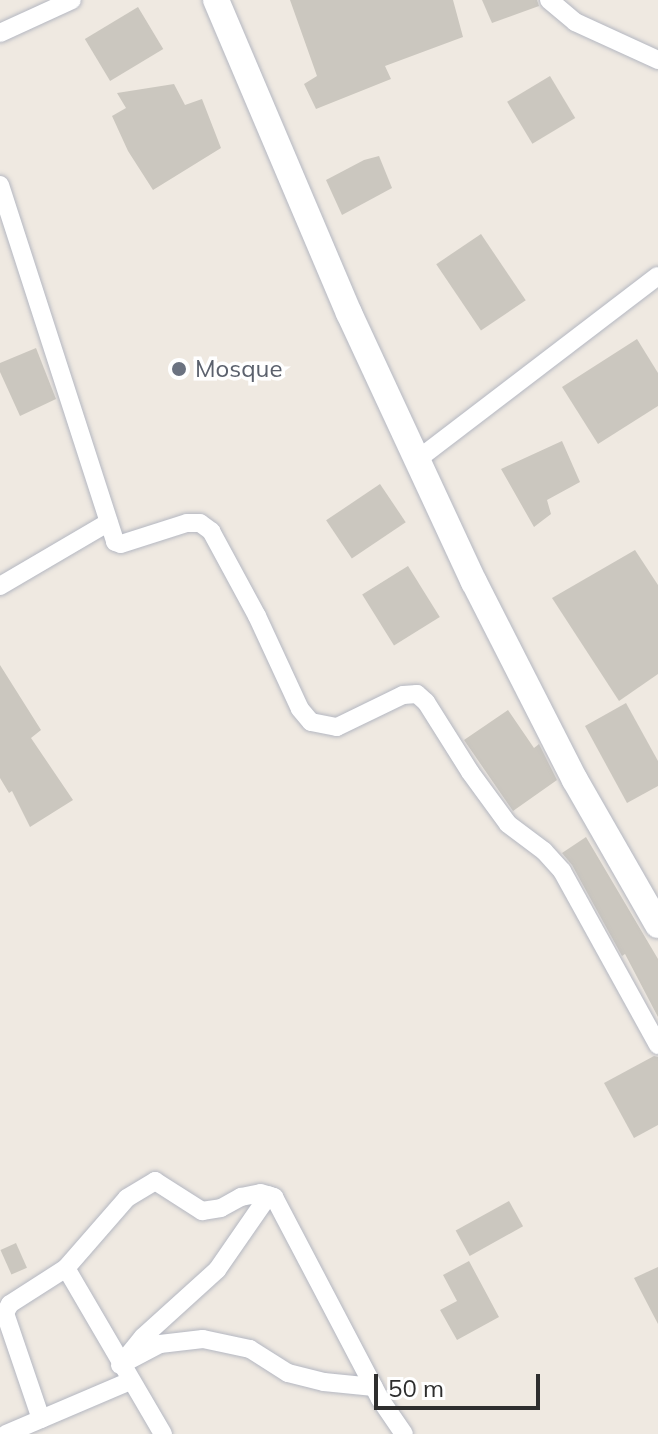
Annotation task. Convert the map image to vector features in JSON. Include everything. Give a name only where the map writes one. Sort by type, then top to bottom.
[{"type":"street","points":[[0,33],[72,0]]},
{"type":"street","points":[[216,0],[349,313],[417,460],[575,780],[658,925]]},
{"type":"street","points":[[549,0],[575,22],[658,60]]},
{"type":"street","points":[[0,185],[117,545],[187,523],[200,523],[211,531],[257,616],[300,709],[311,722],[337,727],[403,695],[417,694],[426,702],[500,814],[562,871],[658,1045]]},
{"type":"street","points":[[417,460],[658,276]]},
{"type":"street","points":[[0,586],[109,522]]},
{"type":"street","points":[[41,1419],[5,1313],[10,1304],[66,1268],[127,1198],[146,1183],[162,1183],[202,1211],[221,1208],[241,1197],[274,1197],[374,1387],[404,1434]]},
{"type":"street","points":[[125,1373],[143,1337],[217,1270],[269,1195]]},
{"type":"street","points":[[66,1268],[163,1434]]},
{"type":"street","points":[[6,1434],[41,1419],[125,1373],[160,1344],[203,1339],[250,1349],[288,1373],[324,1382],[374,1387]]},
{"type":"building","points":[[290,0],[453,0],[463,37],[385,66],[391,79],[316,109],[304,84],[317,76]]},
{"type":"building","points":[[482,0],[537,0],[539,6],[492,23]]},
{"type":"building","points":[[138,7],[163,49],[110,81],[85,39]]},
{"type":"building","points":[[550,76],[575,118],[532,144],[507,102]]},
{"type":"building","points":[[174,84],[185,105],[202,99],[221,148],[153,190],[128,151],[112,116],[126,108],[117,93]]},
{"type":"building","points":[[379,156],[392,188],[342,215],[326,180],[364,160]]},
{"type":"building","points":[[481,234],[526,300],[481,331],[436,264]]},
{"type":"building","points":[[637,339],[658,373],[658,406],[598,444],[562,387]]},
{"type":"building","points":[[36,348],[56,399],[20,416],[0,372],[0,363]]},
{"type":"building","points":[[562,441],[580,482],[547,500],[551,514],[534,527],[501,469]]},
{"type":"building","points":[[380,484],[406,522],[352,558],[326,520]]},
{"type":"building","points":[[635,550],[658,585],[658,674],[619,701],[552,598]]},
{"type":"building","points":[[408,566],[440,617],[394,645],[362,595]]},
{"type":"building","points":[[0,665],[41,730],[31,738],[73,800],[30,827],[12,791],[9,793],[0,778]]},
{"type":"building","points":[[626,703],[658,761],[658,786],[627,803],[585,726]]},
{"type":"building","points":[[508,710],[534,748],[539,744],[557,780],[513,811],[464,740]]},
{"type":"building","points":[[586,837],[658,959],[658,1017],[625,954],[622,956],[572,865],[562,853]]},
{"type":"building","points":[[654,1056],[658,1057],[658,1125],[634,1138],[604,1083]]},
{"type":"building","points":[[509,1201],[523,1226],[470,1256],[456,1231]]},
{"type":"building","points":[[16,1243],[27,1268],[11,1275],[0,1250]]},
{"type":"building","points":[[469,1261],[499,1317],[457,1340],[440,1310],[457,1301],[443,1275]]},
{"type":"building","points":[[658,1267],[658,1324],[634,1278]]},
{"type":"place","name":"Mosque","points":[[179,369]]}]
